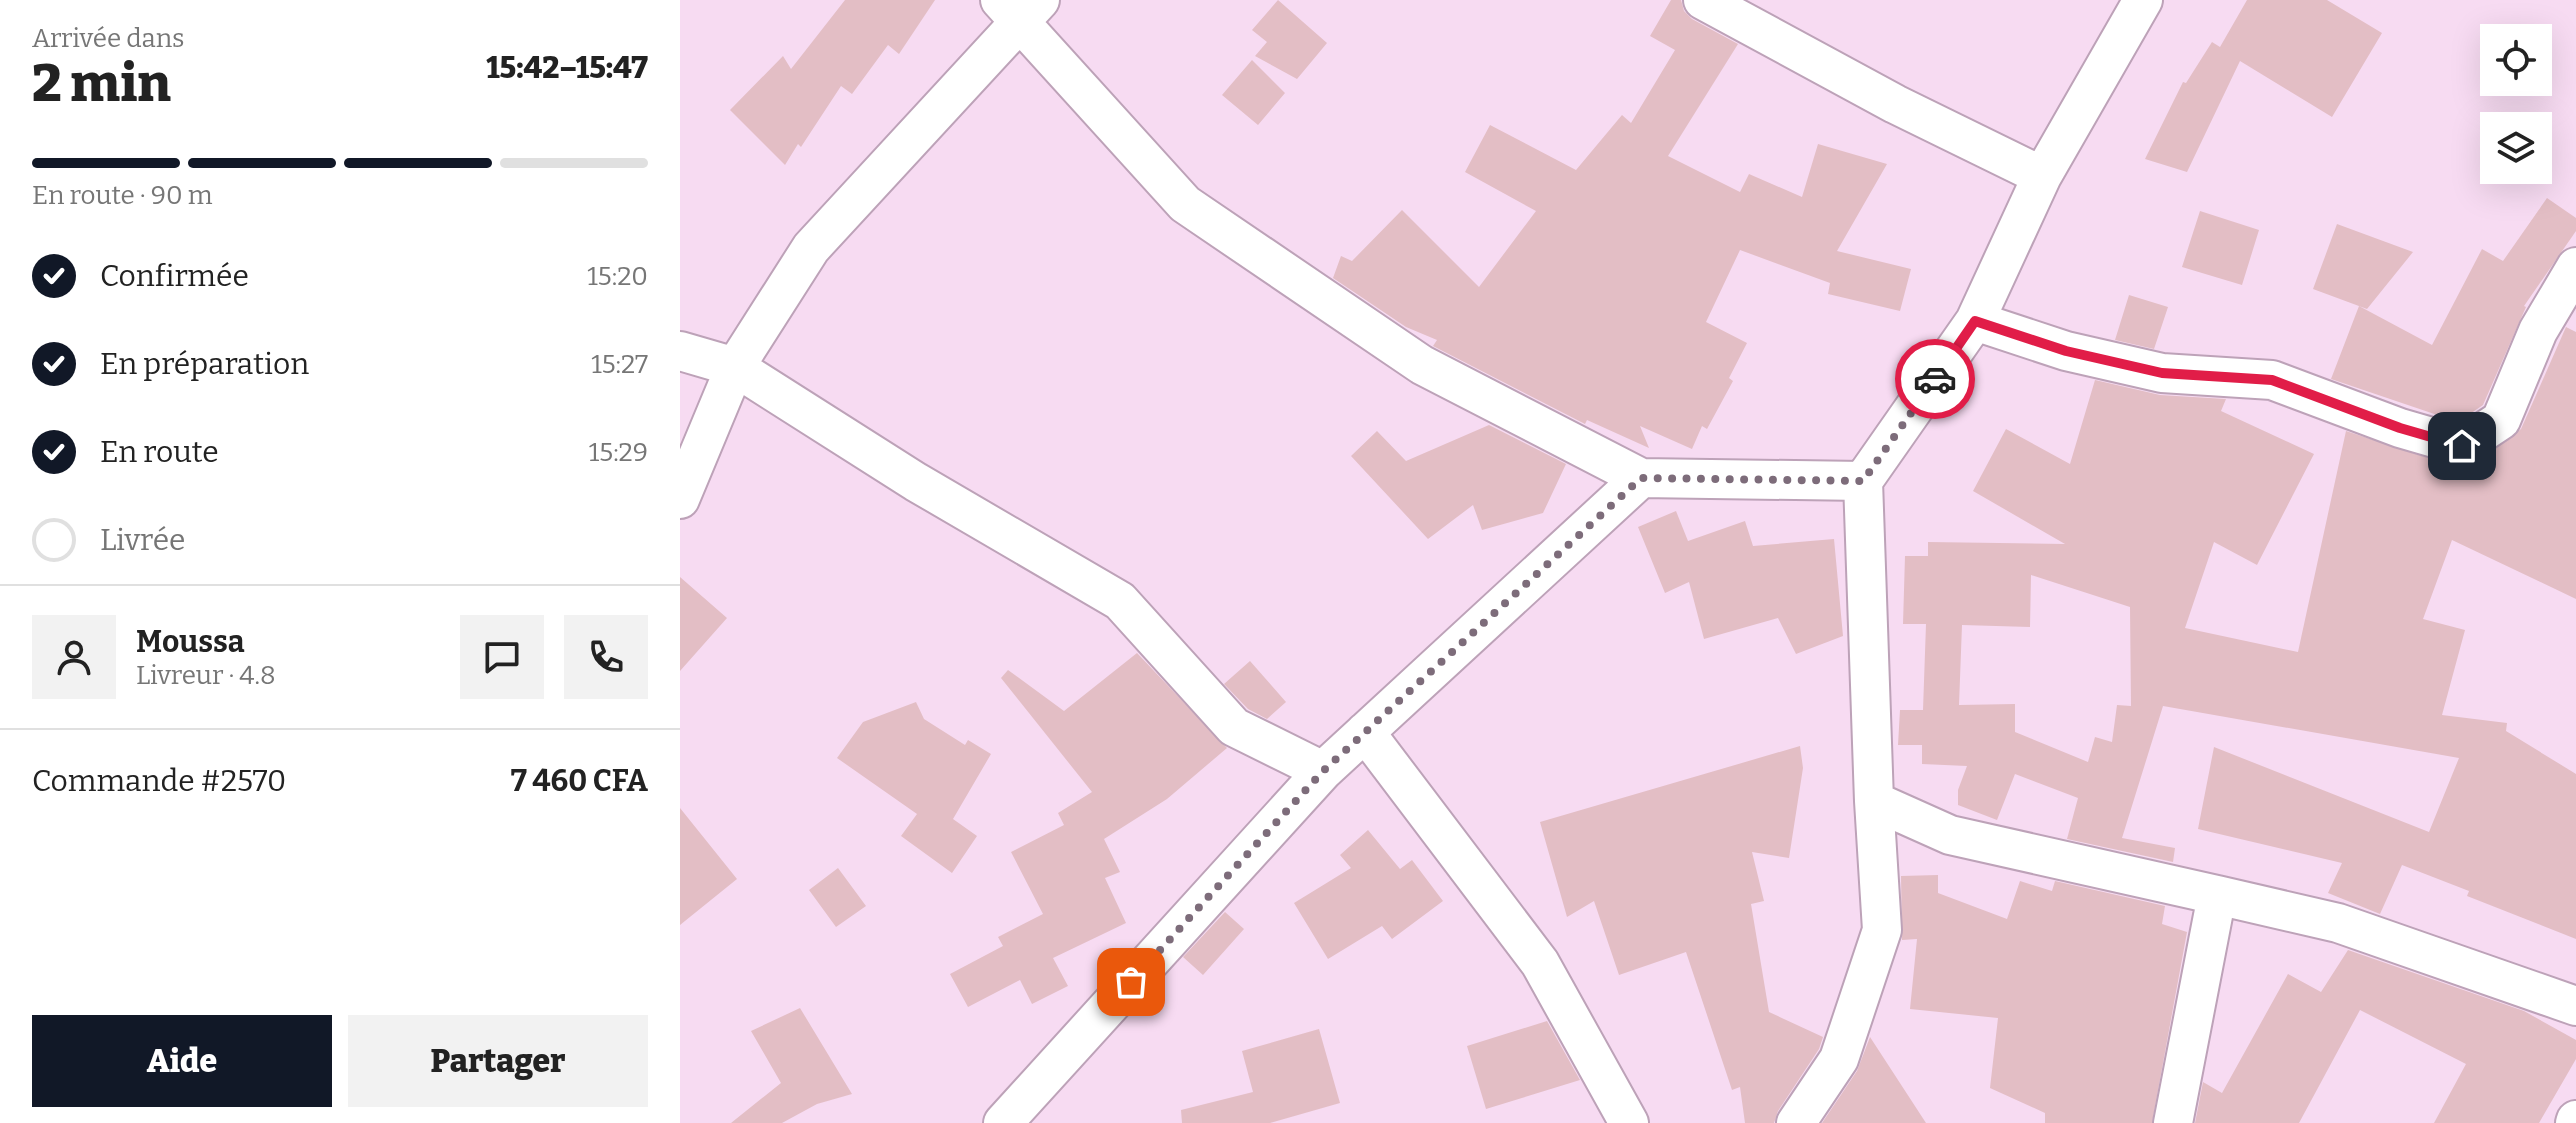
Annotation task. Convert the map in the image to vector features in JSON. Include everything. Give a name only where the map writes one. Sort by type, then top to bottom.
[{"type":"street","points":[[1703,0],[1895,104],[2042,176]]},
{"type":"street","points":[[1796,1123],[1839,1059],[1882,930],[1874,801],[1863,481],[1975,321],[2042,176],[2143,0]]},
{"type":"street","points":[[680,499],[735,367],[811,248],[1019,7],[1185,204],[1422,365],[1641,478],[1863,481]]},
{"type":"street","points":[[1975,321],[2066,351],[2162,373],[2272,380],[2400,428],[2462,446],[2501,420],[2538,331],[2576,267]]},
{"type":"street","points":[[680,351],[735,367],[916,482],[1120,601],[1234,727],[1323,771]]},
{"type":"street","points":[[1003,1123],[1323,771],[1641,478]]},
{"type":"street","points":[[1365,732],[1540,963],[1629,1123]]},
{"type":"street","points":[[1874,801],[1950,835],[2338,923],[2576,1006]]},
{"type":"street","points":[[2173,1123],[2217,895]]},
{"type":"building","points":[[845,0],[935,0],[899,54],[888,45],[852,94],[841,86],[801,147],[798,144],[785,165],[730,110],[783,56],[791,69]]},
{"type":"building","points":[[1278,0],[1327,43],[1297,79],[1255,56],[1267,42],[1252,30]]},
{"type":"building","points":[[1671,0],[1681,0],[1684,11],[1692,19],[1738,44],[1668,156],[1740,192],[1749,174],[1802,197],[1818,144],[1887,164],[1837,251],[1911,269],[1900,311],[1828,294],[1830,283],[1740,250],[1706,322],[1747,343],[1729,378],[1733,381],[1707,429],[1702,426],[1692,449],[1640,426],[1649,448],[1587,420],[1585,424],[1433,346],[1437,340],[1406,327],[1333,278],[1341,256],[1352,261],[1402,210],[1479,287],[1536,211],[1465,172],[1490,125],[1576,170],[1622,115],[1631,123],[1675,50],[1650,36]]},
{"type":"building","points":[[2247,0],[2327,0],[2382,33],[2332,117],[2240,61],[2187,172],[2145,159],[2183,82],[2186,83],[2212,42],[2220,47]]},
{"type":"building","points":[[1252,60],[1285,93],[1258,125],[1222,95]]},
{"type":"building","points":[[2547,198],[2576,218],[2576,231],[2524,306],[2483,405],[2458,422],[2331,379],[2359,306],[2432,345],[2482,249],[2503,261]]},
{"type":"building","points":[[2200,211],[2259,230],[2242,285],[2182,267]]},
{"type":"building","points":[[2337,224],[2413,252],[2367,309],[2313,289]]},
{"type":"building","points":[[2129,295],[2168,307],[2154,349],[2115,340]]},
{"type":"building","points":[[2566,327],[2576,332],[2576,599],[2452,540],[2423,619],[2465,630],[2442,715],[2507,723],[2506,731],[2576,774],[2576,939],[2467,896],[2469,891],[2402,865],[2380,914],[2328,893],[2342,863],[2198,829],[2214,747],[2429,832],[2459,758],[2163,706],[2122,838],[2175,848],[2173,862],[2067,839],[2078,798],[2015,774],[1997,820],[1958,805],[1958,790],[1967,766],[1922,764],[1922,745],[1898,745],[1900,710],[1923,710],[1926,624],[1903,624],[1905,556],[1928,556],[1928,542],[2065,544],[1973,491],[2006,429],[2070,464],[2095,380],[2160,395],[2226,399],[2221,411],[2314,454],[2257,565],[2214,542],[2185,628],[2298,652],[2346,431],[2456,467],[2474,465],[2521,429]],"holes":[[[2031,575],[2130,607],[2131,706],[2117,705],[2112,742],[2095,737],[2088,762],[2015,732],[2015,704],[1959,705],[1962,625],[2030,627]]]},
{"type":"building","points":[[1489,425],[1566,464],[1543,513],[1482,530],[1473,505],[1428,539],[1351,456],[1377,431],[1406,461]]},
{"type":"building","points":[[1676,511],[1688,541],[1745,521],[1753,546],[1834,539],[1843,636],[1796,654],[1778,618],[1704,639],[1689,582],[1665,593],[1638,527]]},
{"type":"building","points":[[680,577],[727,618],[680,671]]},
{"type":"building","points":[[1137,653],[1227,748],[1167,799],[1104,839],[1120,872],[1105,878],[1126,923],[1053,958],[1068,986],[1032,1004],[1020,980],[968,1007],[950,974],[1003,946],[998,937],[1043,914],[1011,852],[1064,825],[1058,813],[1092,792],[1001,678],[1008,670],[1064,711]]},
{"type":"building","points":[[1250,661],[1286,702],[1267,719],[1248,709],[1224,684]]},
{"type":"building","points":[[916,702],[924,719],[965,745],[968,740],[991,754],[953,819],[977,836],[952,873],[901,836],[917,814],[837,758],[863,722]]},
{"type":"building","points":[[1800,746],[1803,768],[1789,858],[1752,852],[1764,901],[1751,904],[1769,1012],[1823,1037],[1819,1049],[1778,1111],[1774,1123],[1745,1123],[1740,1087],[1732,1090],[1686,952],[1619,975],[1594,901],[1567,917],[1540,822]]},
{"type":"building","points":[[680,808],[737,879],[680,925]]},
{"type":"building","points":[[1368,830],[1400,869],[1412,860],[1443,901],[1392,939],[1382,926],[1328,959],[1294,903],[1351,868],[1340,855]]},
{"type":"building","points":[[838,868],[866,906],[836,927],[809,890]]},
{"type":"building","points":[[1938,875],[1938,893],[2007,919],[2020,881],[2052,891],[2055,881],[2165,906],[2162,924],[2187,932],[2152,1123],[2045,1123],[2045,1113],[1990,1088],[1998,1018],[1910,1009],[1917,939],[1902,940],[1901,876]]},
{"type":"building","points":[[1225,912],[1244,929],[1203,975],[1183,957]]},
{"type":"building","points":[[2348,950],[2524,1011],[2576,1040],[2576,1059],[2539,1123],[2434,1123],[2466,1064],[2360,1010],[2299,1123],[2195,1123],[2203,1082],[2222,1093],[2288,974],[2321,992]]},
{"type":"building","points":[[800,1008],[852,1094],[817,1104],[782,1123],[731,1123],[781,1083],[751,1031]]},
{"type":"building","points":[[1547,1021],[1580,1080],[1486,1109],[1467,1046]]},
{"type":"building","points":[[1319,1029],[1340,1103],[1270,1123],[1182,1123],[1181,1110],[1253,1092],[1242,1051]]},
{"type":"building","points":[[1870,1037],[1926,1123],[1822,1123],[1857,1071]]},
{"type":"way so far","points":[[1131,982],[1323,771],[1641,478],[1863,481],[1935,379]]},
{"type":"route","points":[[1935,379],[1975,321],[2066,351],[2162,373],[2272,380],[2400,428],[2462,446]]}]
